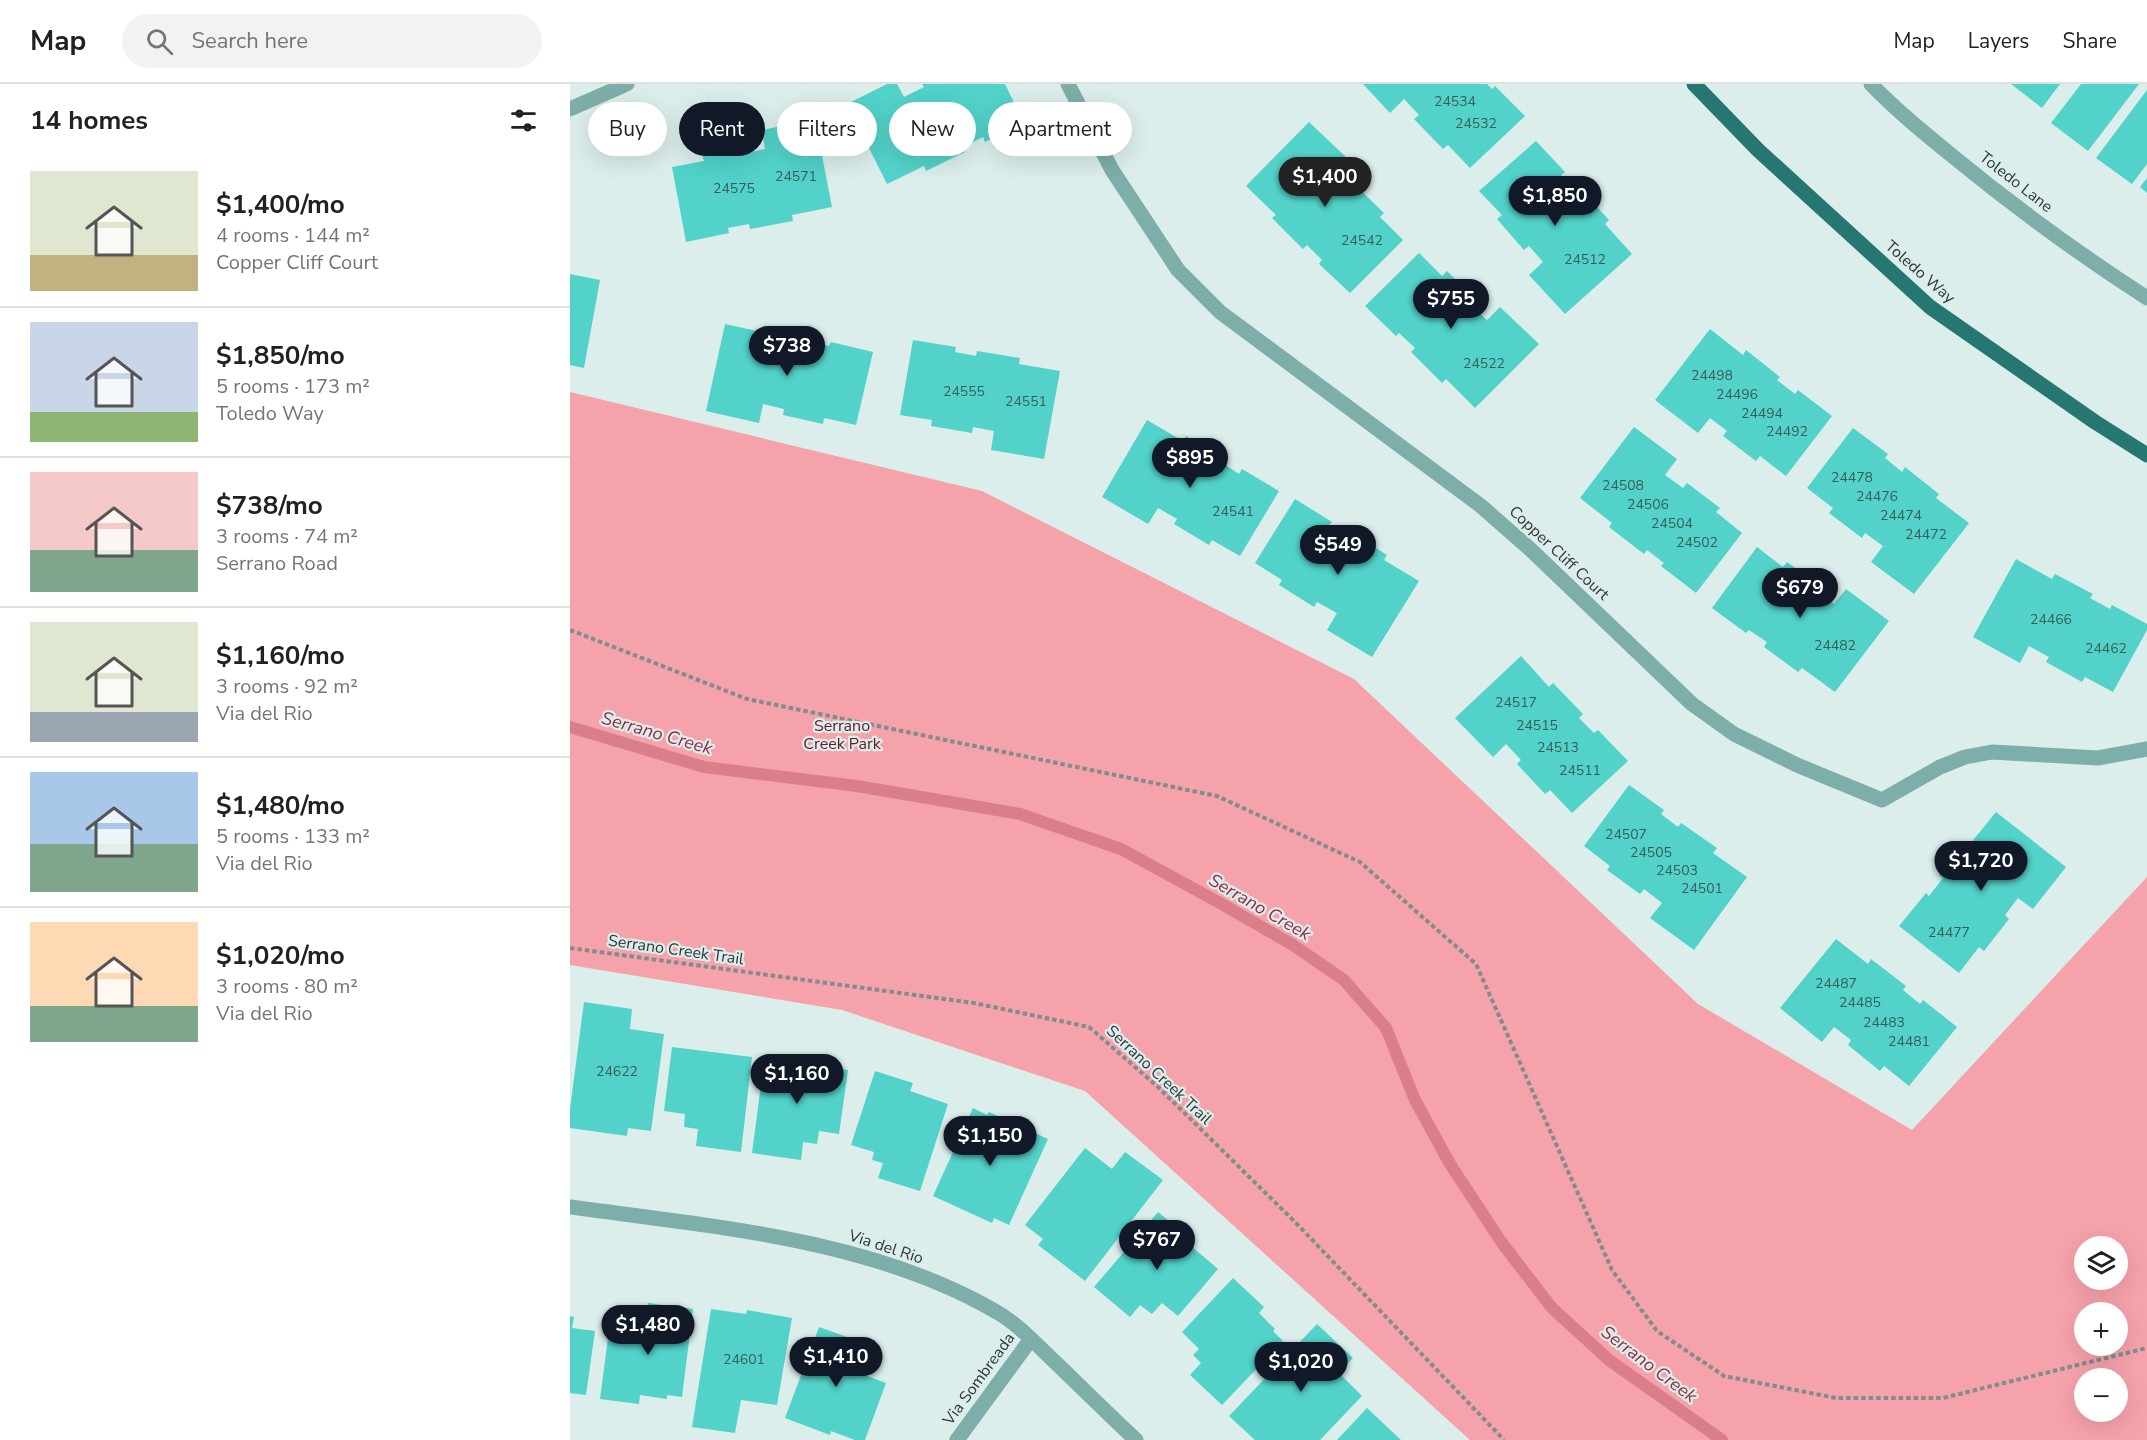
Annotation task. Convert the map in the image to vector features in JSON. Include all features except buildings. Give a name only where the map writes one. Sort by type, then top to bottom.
[{"type":"main road","name":"Toledo Way","points":[[1694,84],[1758,150],[1930,308],[2147,455]]},
{"type":"street","points":[[570,109],[611,93],[627,84]]},
{"type":"street","name":"Copper Cliff Court","points":[[1068,84],[1112,170],[1178,270],[1220,312],[1481,506],[1530,549],[1692,704],[1734,734],[1797,765],[1882,800],[1940,767],[1965,757],[1992,752],[2098,758],[2147,749]]},
{"type":"street","name":"Toledo Lane","points":[[1871,84],[1892,105],[1989,186],[2086,258],[2147,298]]},
{"type":"street","name":"Via del Rio","points":[[570,1206],[734,1230],[852,1253],[944,1286],[997,1312],[1031,1339],[1136,1440]]},
{"type":"street","name":"Via Sombreada","points":[[957,1440],[1031,1339]]},
{"type":"path","points":[[570,630],[747,699],[1217,796],[1360,862],[1476,964],[1612,1270],[1657,1331],[1724,1376],[1836,1398],[1943,1398],[2147,1348]]},
{"type":"path","name":"Serrano Creek Trail","points":[[570,948],[974,1003],[1089,1027],[1158,1087],[1288,1215],[1504,1440]]},
{"type":"green space","name":"Serrano Creek Park","points":[[570,392],[982,491],[1354,679],[1698,1004],[1912,1130],[2147,877],[2147,1440],[1470,1440],[1085,1091],[842,1010],[570,965]]},
{"type":"waterway","name":"Serrano Creek","points":[[570,727],[704,767],[857,786],[1020,814],[1121,849],[1293,945],[1344,980],[1386,1028],[1415,1100],[1450,1164],[1502,1243],[1552,1308],[1609,1360],[1722,1440]]}]
